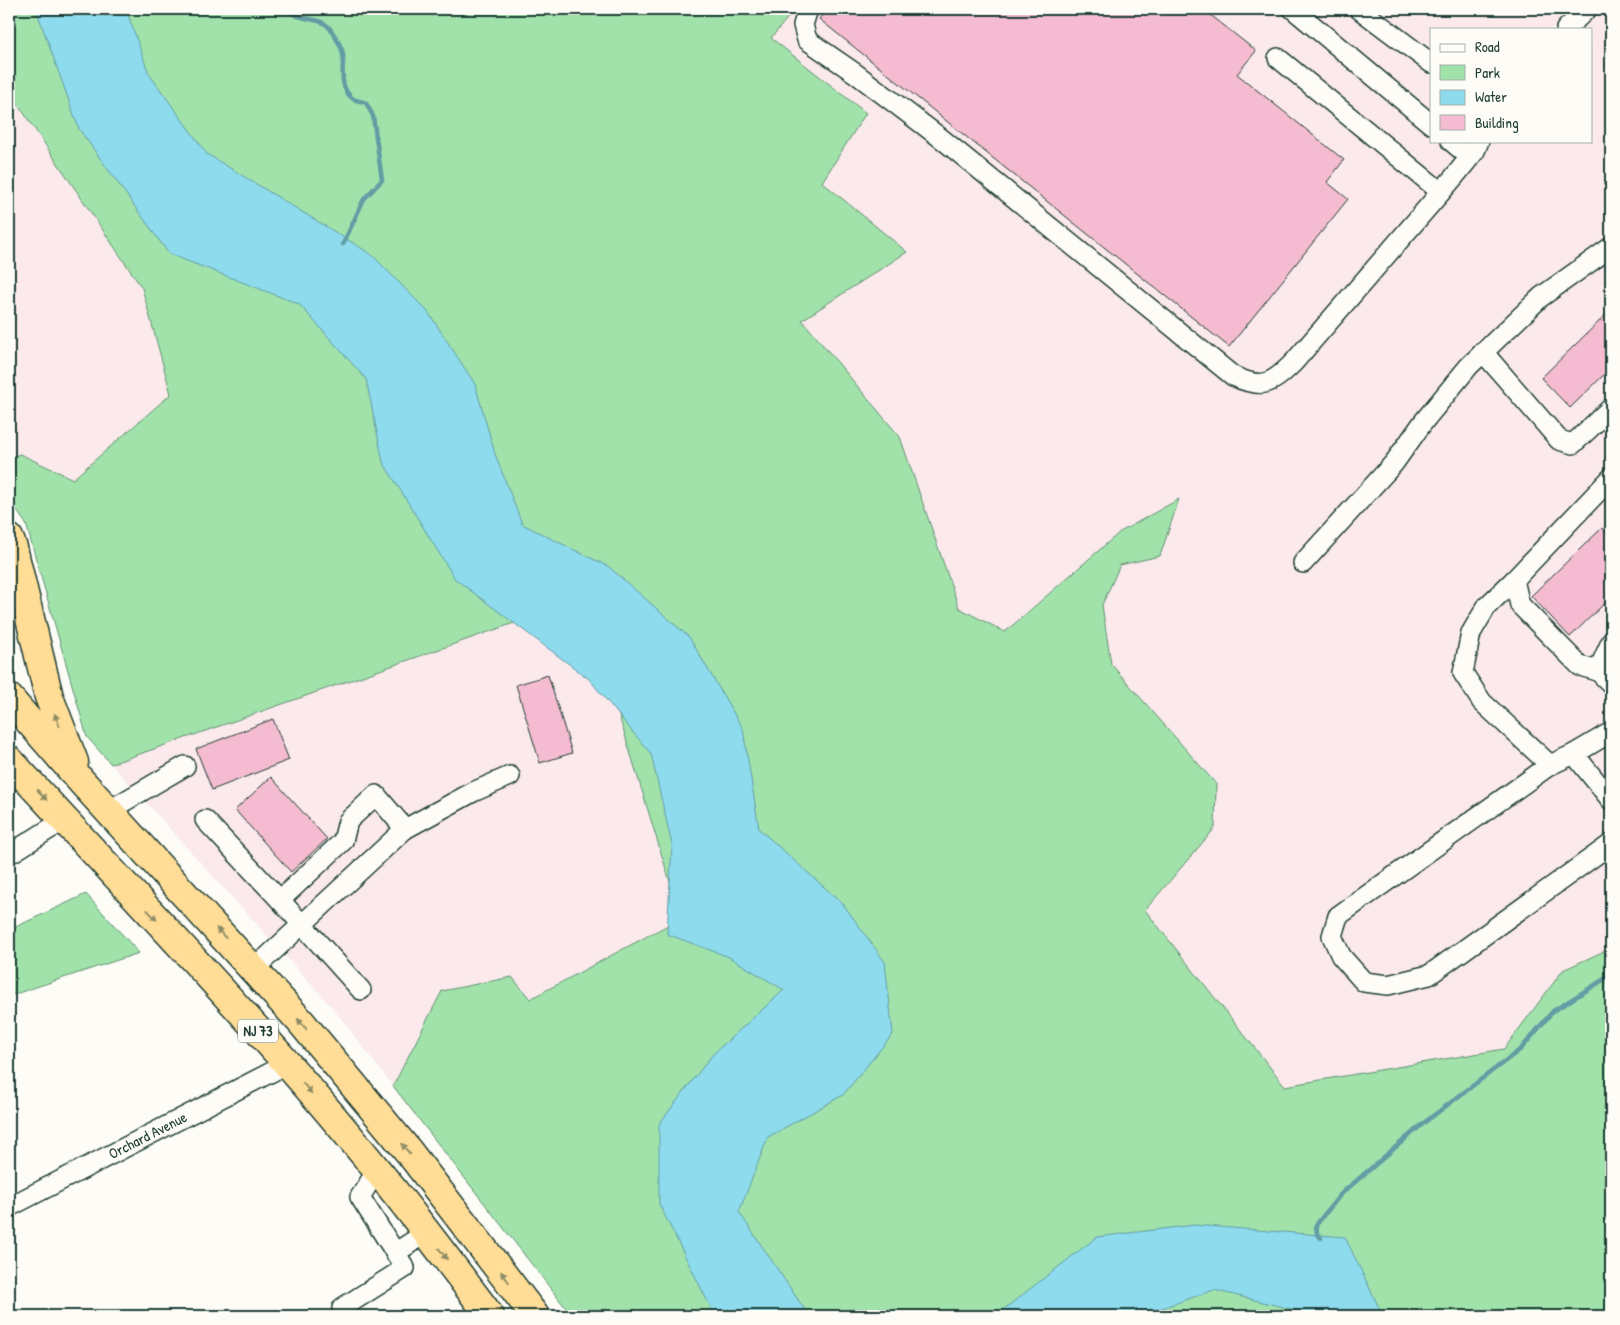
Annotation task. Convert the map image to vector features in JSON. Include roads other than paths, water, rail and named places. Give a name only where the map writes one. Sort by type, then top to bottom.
[{"type":"highway","points":[[9,538],[49,697],[82,782]]},
{"type":"highway","name":"NJ 73","points":[[9,698],[108,811],[254,969],[409,1152],[535,1316]]},
{"type":"highway","name":"NJ 73","points":[[9,760],[201,967],[286,1064],[377,1170],[427,1232],[486,1315]]},
{"type":"street","points":[[808,9],[803,25],[807,40],[942,139],[1233,376],[1250,384],[1267,384],[1279,377],[1294,362],[1441,192],[1475,149],[1454,142]]},
{"type":"street","points":[[1293,9],[1430,123]]},
{"type":"street","points":[[1359,9],[1430,62]]},
{"type":"street","points":[[1567,28],[1586,9]]},
{"type":"street","points":[[1278,58],[1441,192]]},
{"type":"street","points":[[1303,563],[1394,463],[1424,421],[1469,366],[1541,297],[1611,247]]},
{"type":"street","points":[[1483,352],[1559,440],[1573,444],[1611,408]]},
{"type":"street","points":[[1550,765],[1482,702],[1464,673],[1471,633],[1487,606],[1607,491]]},
{"type":"street","points":[[1514,580],[1520,605],[1580,666],[1604,677],[1611,642]]},
{"type":"street","points":[[1611,732],[1574,754],[1550,765],[1338,916],[1332,936],[1341,956],[1364,982],[1388,985],[1429,975],[1611,844]]},
{"type":"street","points":[[1574,754],[1611,800]]},
{"type":"street","points":[[108,811],[185,766]]},
{"type":"street","points":[[254,969],[405,829],[472,792],[510,776]]},
{"type":"street","points":[[280,900],[343,841],[348,821],[376,796],[405,829]]},
{"type":"street","points":[[9,848],[13,852],[64,820]]},
{"type":"street","points":[[206,820],[361,990]]},
{"type":"street","name":"Orchard Avenue","points":[[9,1206],[286,1064]]},
{"type":"street","points":[[346,1316],[342,1308],[405,1268],[360,1197],[377,1170]]},
{"type":"street","points":[[395,1253],[427,1232]]},
{"type":"water","points":[[36,9],[126,9],[149,74],[207,154],[371,254],[428,312],[475,384],[495,454],[522,524],[609,567],[689,637],[743,729],[759,829],[843,904],[885,962],[893,1034],[843,1095],[768,1137],[739,1212],[809,1316],[715,1316],[659,1204],[659,1124],[713,1054],[784,990],[729,957],[667,934],[672,845],[651,754],[589,679],[455,579],[383,462],[366,379],[299,304],[169,254],[79,129]]},
{"type":"water","points":[[1194,1225],[1345,1237],[1383,1316],[1306,1316],[1303,1312],[1214,1290],[1139,1316],[995,1316],[1097,1237]]},
{"type":"waterway","points":[[288,9],[298,16],[322,22],[331,30],[343,54],[343,83],[345,88],[352,98],[366,103],[373,116],[382,180],[364,199],[343,244]]},
{"type":"waterway","points":[[1321,1238],[1317,1234],[1316,1225],[1341,1194],[1425,1122],[1521,1049],[1553,1011],[1611,975]]}]
